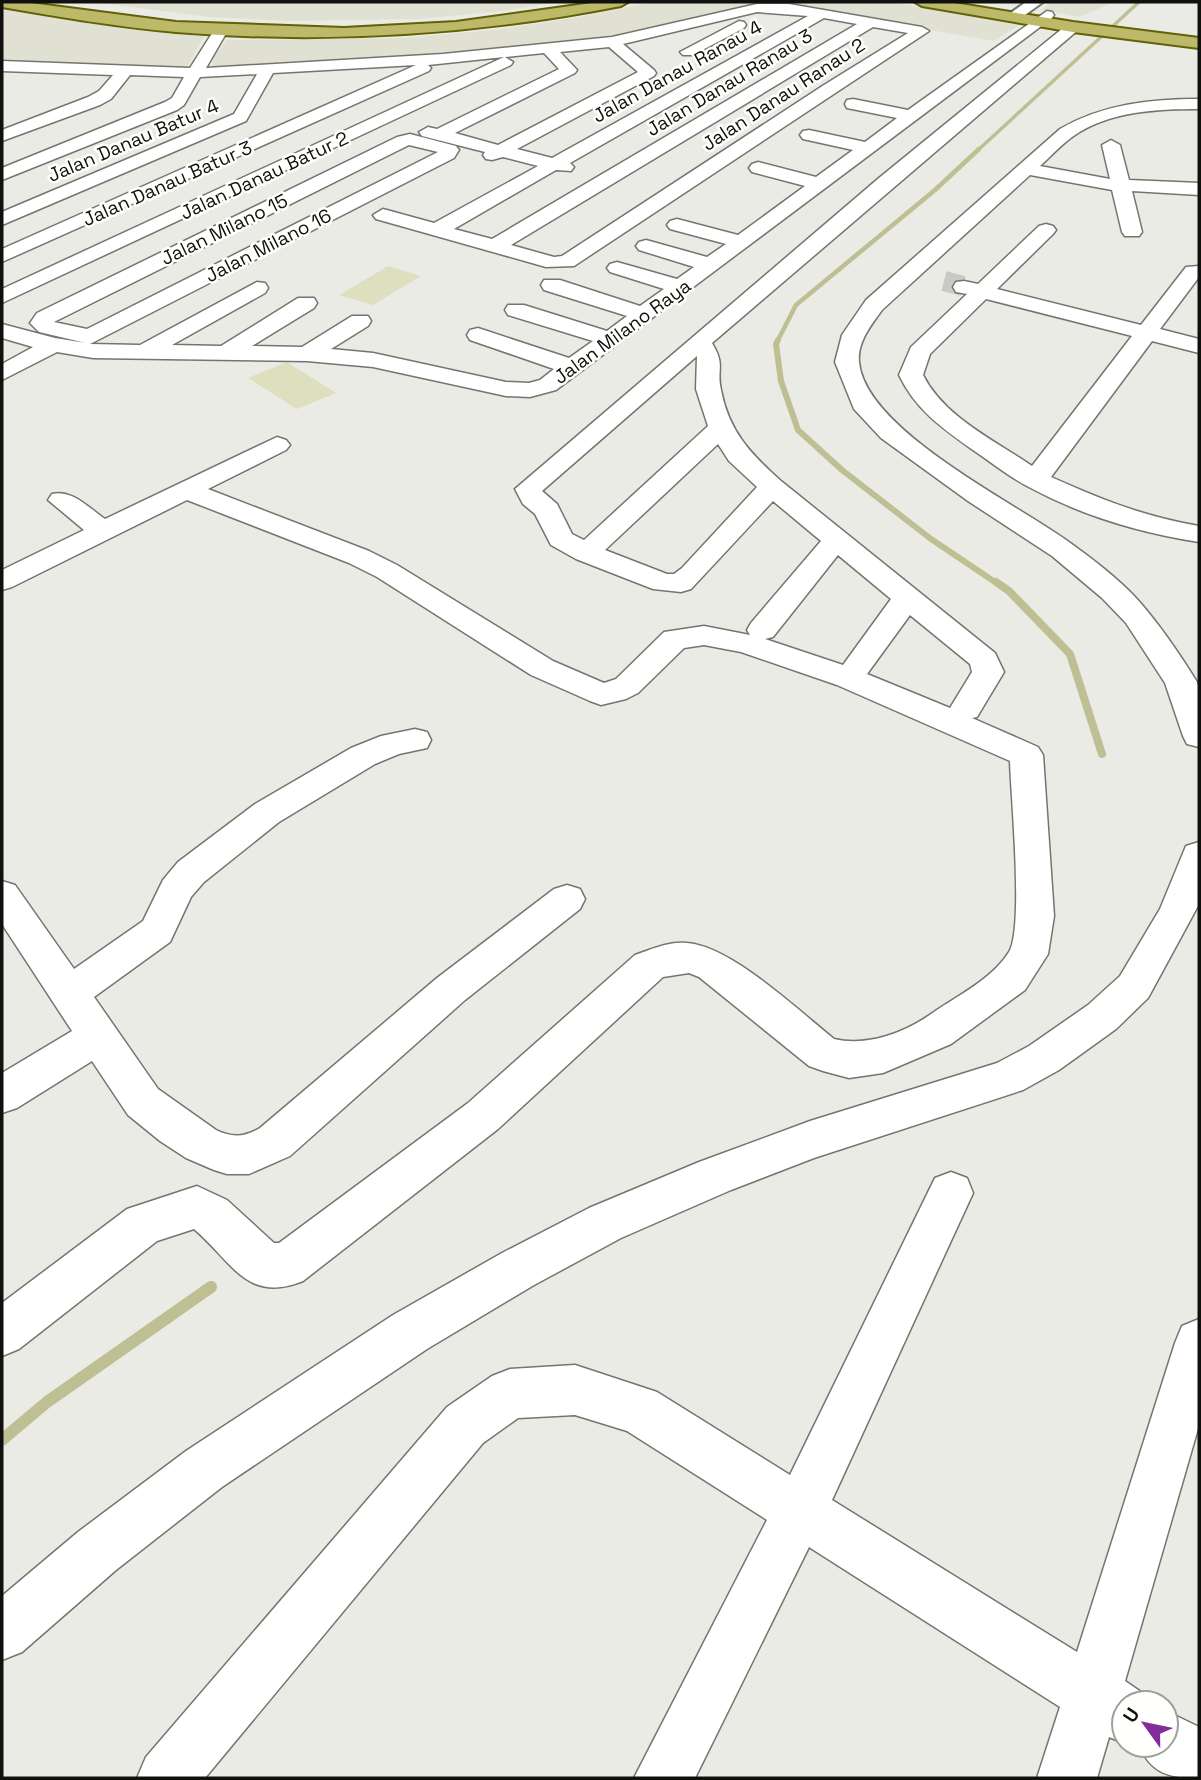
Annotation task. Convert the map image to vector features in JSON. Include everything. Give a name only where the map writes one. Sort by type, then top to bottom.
[{"type":"main road","points":[[61,2],[155,17],[229,23],[334,26],[462,23],[587,2]]},
{"type":"main road","points":[[2,3],[135,23],[221,30],[356,32],[540,17],[621,2]]},
{"type":"main road","points":[[922,2],[991,6]]},
{"type":"main road","points":[[968,2],[1024,10],[1043,18],[1081,25],[1199,36]]},
{"type":"main road","points":[[1139,32],[1199,43]]},
{"type":"street","points":[[2,66],[195,73],[268,69],[328,78],[443,59],[549,50],[612,41],[747,9],[789,8],[871,22]]},
{"type":"street","points":[[688,52],[771,9]]},
{"type":"street","name":"Jalan Danau Ranau 4","points":[[437,230],[821,14]]},
{"type":"street","name":"Jalan Milano Raya","points":[[2,331],[53,345],[97,344],[143,353],[307,354],[373,360],[506,389],[530,390],[548,385],[1043,18]]},
{"type":"street","name":"Jalan Danau Ranau 2","points":[[493,247],[553,263],[567,262],[667,194],[922,31],[871,22]]},
{"type":"street","name":"Jalan Danau Ranau 3","points":[[493,247],[871,22]]},
{"type":"street","points":[[772,488],[681,583],[663,583],[586,553],[561,539],[547,510],[531,498],[528,489],[975,109],[1081,25]]},
{"type":"street","points":[[2,174],[171,106],[178,101],[221,30]]},
{"type":"street","points":[[657,32],[688,52],[727,67],[830,88],[913,116]]},
{"type":"street","points":[[612,41],[660,76],[696,84]]},
{"type":"street","points":[[438,135],[569,70],[549,50]]},
{"type":"street","name":"Jalan Danau Batur 2","points":[[2,298],[527,52]]},
{"type":"street","name":"Jalan Danau Batur 3","points":[[2,256],[443,59]]},
{"type":"street","points":[[55,84],[68,69]]},
{"type":"street","name":"Jalan Danau Batur 4","points":[[2,219],[252,120],[268,69]]},
{"type":"street","points":[[2,136],[94,101],[105,94],[125,71]]},
{"type":"street","points":[[476,163],[660,76]]},
{"type":"street","points":[[328,78],[320,101],[333,110],[667,194]]},
{"type":"street","points":[[1199,104],[1114,112],[1087,121],[1066,133],[1027,169],[923,276],[874,305],[853,335],[847,362],[863,404],[890,433],[977,495],[1062,550],[1137,617],[1181,682],[1199,736]]},
{"type":"street","points":[[252,120],[288,129]]},
{"type":"street","points":[[862,126],[890,132]]},
{"type":"street","points":[[809,135],[868,148]]},
{"type":"street","name":"Jalan Milano 16","points":[[97,344],[448,154],[450,150],[410,139],[403,141]]},
{"type":"street","name":"Jalan Milano 15","points":[[97,344],[41,323],[45,318],[403,141]]},
{"type":"street","points":[[1111,145],[1132,232]]},
{"type":"street","points":[[821,160],[846,165]]},
{"type":"street","points":[[758,168],[820,184]]},
{"type":"street","points":[[1027,169],[1119,185],[1199,189]]},
{"type":"street","points":[[771,196],[796,202]]},
{"type":"street","points":[[2,198],[130,239]]},
{"type":"street","points":[[403,204],[383,215],[493,247]]},
{"type":"street","points":[[742,216],[767,223]]},
{"type":"street","points":[[677,225],[743,242]]},
{"type":"street","points":[[1046,230],[974,289],[919,352],[911,374],[921,395],[944,418],[1035,481],[1098,508],[1151,526],[1199,534]]},
{"type":"street","points":[[646,246],[711,265]]},
{"type":"street","points":[[617,268],[682,287]]},
{"type":"street","points":[[1035,481],[1193,271]]},
{"type":"street","points":[[552,285],[643,314]]},
{"type":"street","points":[[143,353],[257,288]]},
{"type":"street","points":[[974,289],[1199,346]]},
{"type":"street","points":[[227,352],[306,303]]},
{"type":"street","points":[[516,310],[611,339]]},
{"type":"street","points":[[307,354],[360,321]]},
{"type":"street","points":[[478,335],[574,368]]},
{"type":"street","points":[[701,343],[710,359],[708,389],[721,427],[738,456],[772,488],[984,660],[988,672],[966,709]]},
{"type":"street","points":[[2,373],[53,345]]},
{"type":"street","points":[[373,360],[397,345]]},
{"type":"street","points":[[586,553],[721,427]]},
{"type":"street","points":[[2,581],[278,444]]},
{"type":"street","points":[[2,1332],[143,1224],[197,1207],[211,1215],[265,1266],[287,1265],[483,1116],[649,965],[689,958],[713,966],[823,1054],[849,1060],[883,1056],[937,1032],[1011,979],[1029,954],[1035,916],[1026,755],[811,664],[729,638],[699,635],[675,639],[627,686],[615,692],[601,694],[542,668],[359,557],[188,491]]},
{"type":"street","points":[[61,500],[104,531]]},
{"type":"street","points":[[762,630],[836,540]]},
{"type":"street","points":[[858,666],[908,597]]},
{"type":"street","points":[[68,993],[156,931],[176,890],[191,872],[267,813],[363,755],[393,744],[415,740]]},
{"type":"street","points":[[2,1632],[97,1551],[204,1469],[410,1332],[518,1269],[605,1223],[715,1176],[810,1140],[1008,1077],[1044,1058],[1102,1017],[1133,987],[1176,914],[1197,868],[1199,855]]},
{"type":"street","points":[[2,895],[143,1102],[167,1124],[221,1153],[240,1156],[275,1142],[451,989],[567,899]]},
{"type":"street","points":[[2,1095],[98,1036]]},
{"type":"street","points":[[197,1207],[221,1153]]},
{"type":"street","points":[[664,1778],[800,1510],[951,1193]]},
{"type":"street","points":[[1067,1778],[1108,1704],[1199,1343]]},
{"type":"street","points":[[167,1778],[465,1425],[510,1394],[575,1390],[639,1410],[1108,1704]]},
{"type":"street","points":[[1180,1749],[1199,1761]]},
{"type":"shaded area","points":[[92,2],[558,2],[502,11],[419,19],[290,21],[209,17]]},
{"type":"shaded area","points":[[653,2],[891,2],[1022,24],[993,41],[788,5],[747,6],[664,29],[529,51],[212,71],[213,59],[227,40],[406,38],[502,29]]},
{"type":"shaded area","points":[[1052,2],[1114,2],[1079,17],[1041,10]]},
{"type":"shaded area","points":[[2,9],[81,22],[204,36],[185,71],[2,65]]},
{"type":"green space","points":[[388,266],[421,276],[373,305],[339,295]]},
{"type":"green space","points":[[287,362],[336,393],[297,409],[248,378]]},
{"type":"waterway","points":[[977,151],[1139,2]]},
{"type":"waterway","points":[[777,342],[796,305],[935,190],[979,149]]},
{"type":"waterway","points":[[777,342],[781,381],[798,430],[842,470],[931,539],[998,584]]},
{"type":"waterway","points":[[996,582],[1009,591],[1070,654],[1102,754]]},
{"type":"waterway","points":[[2,1440],[47,1402],[211,1287]]},
{"type":"tunnel","points":[[944,281],[963,286]]}]
